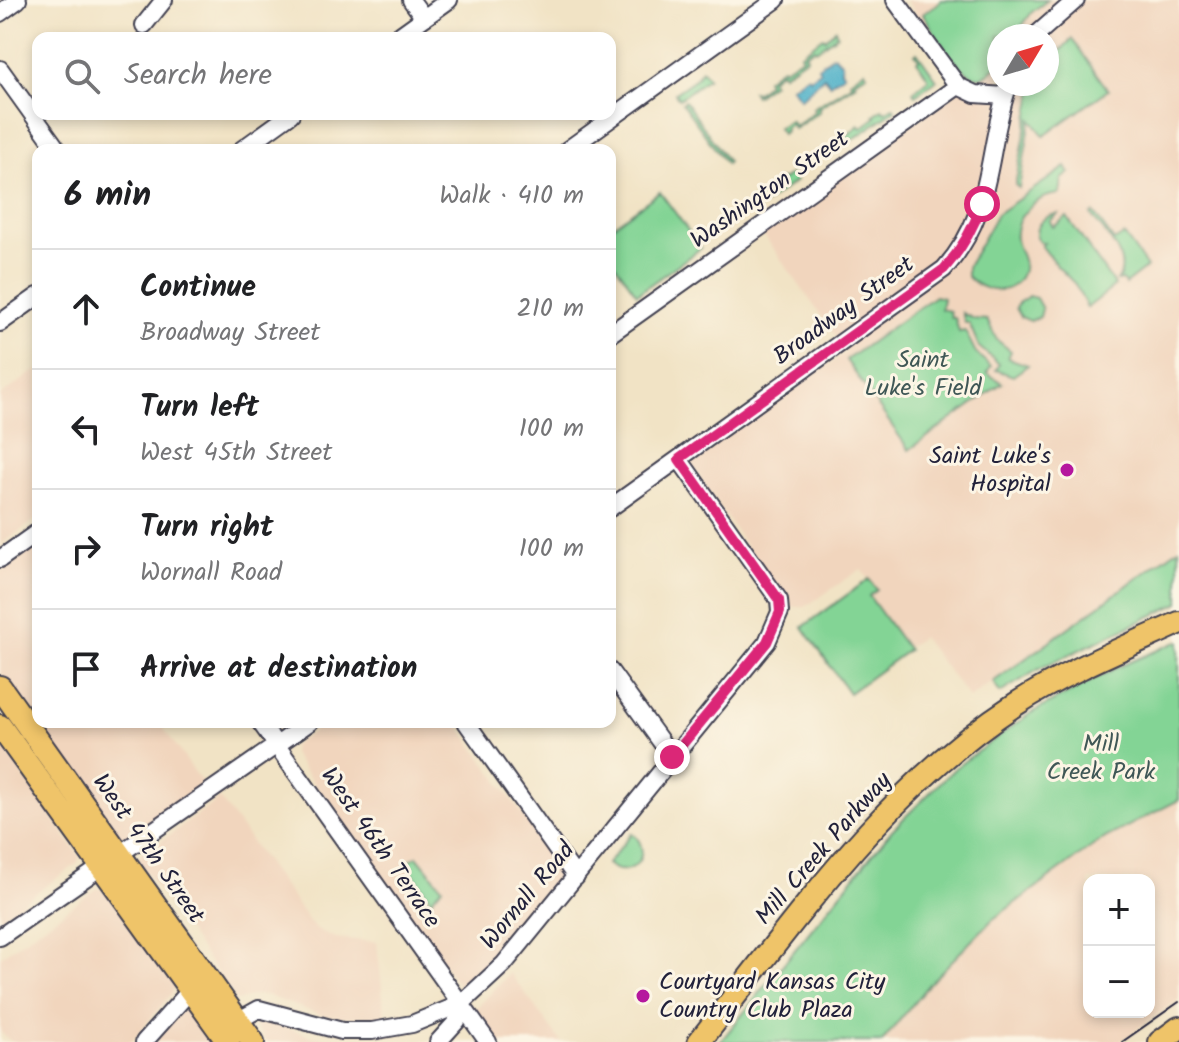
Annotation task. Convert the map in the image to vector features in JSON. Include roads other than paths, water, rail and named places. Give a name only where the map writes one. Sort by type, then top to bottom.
[{"type":"main road","name":"Mill Creek Parkway","points":[[699,1042],[861,840],[920,779],[972,735],[1018,703],[1076,670],[1179,623]]},
{"type":"main road","name":"West 47th Street","points":[[0,687],[120,853],[228,1031],[253,1042]]},
{"type":"main road","name":"West 47th Street","points":[[0,726],[100,866],[197,982]]},
{"type":"main road","points":[[21,756],[40,768],[56,765]]},
{"type":"main road","points":[[44,788],[58,786],[79,797]]},
{"type":"main road","points":[[1160,1042],[1179,1028]]},
{"type":"street","points":[[0,13],[18,0]]},
{"type":"street","points":[[144,25],[164,0]]},
{"type":"street","points":[[411,0],[424,18]]},
{"type":"street","points":[[404,32],[449,0]]},
{"type":"street","points":[[616,115],[776,0]]},
{"type":"street","points":[[895,0],[958,86],[975,94],[987,92]]},
{"type":"street","points":[[1049,24],[1076,0]]},
{"type":"street","points":[[0,69],[32,114]]},
{"type":"street","name":"Washington Street","points":[[616,330],[958,86]]},
{"type":"street","name":"Broadway Street","points":[[616,504],[944,269],[972,230],[982,204],[1006,96]]},
{"type":"street","points":[[37,120],[54,144]]},
{"type":"street","points":[[249,144],[283,120]]},
{"type":"street","points":[[576,144],[610,120]]},
{"type":"street","points":[[0,323],[32,300]]},
{"type":"street","name":"Wornall Road","points":[[228,1031],[259,1009],[328,1028],[372,1031],[412,1024],[461,1004],[504,964],[767,642],[780,612],[779,600],[679,459]]},
{"type":"street","points":[[0,559],[32,536]]},
{"type":"street","points":[[616,679],[672,757]]},
{"type":"street","name":"West 46th Terrace","points":[[264,728],[488,1042]]},
{"type":"street","points":[[0,937],[301,728]]},
{"type":"street","points":[[470,728],[576,877]]},
{"type":"street","points":[[144,1042],[197,982]]},
{"type":"street","points":[[438,1042],[457,1021],[461,1004]]},
{"type":"water","points":[[834,55],[842,63],[844,74],[830,84],[824,77],[800,99],[791,87],[820,71],[818,67]]},
{"type":"tram line","points":[[1122,1042],[1179,1002]]},
{"type":"place","name":"Saint Luke's Hospital","points":[[1067,470]]},
{"type":"place","name":"Courtyard Kansas City Country Club Plaza","points":[[643,996]]},
{"type":"park label","name":"Saint Luke's Field","points":[[923,374]]},
{"type":"park label","name":"Mill Creek Park","points":[[1101,758]]}]
